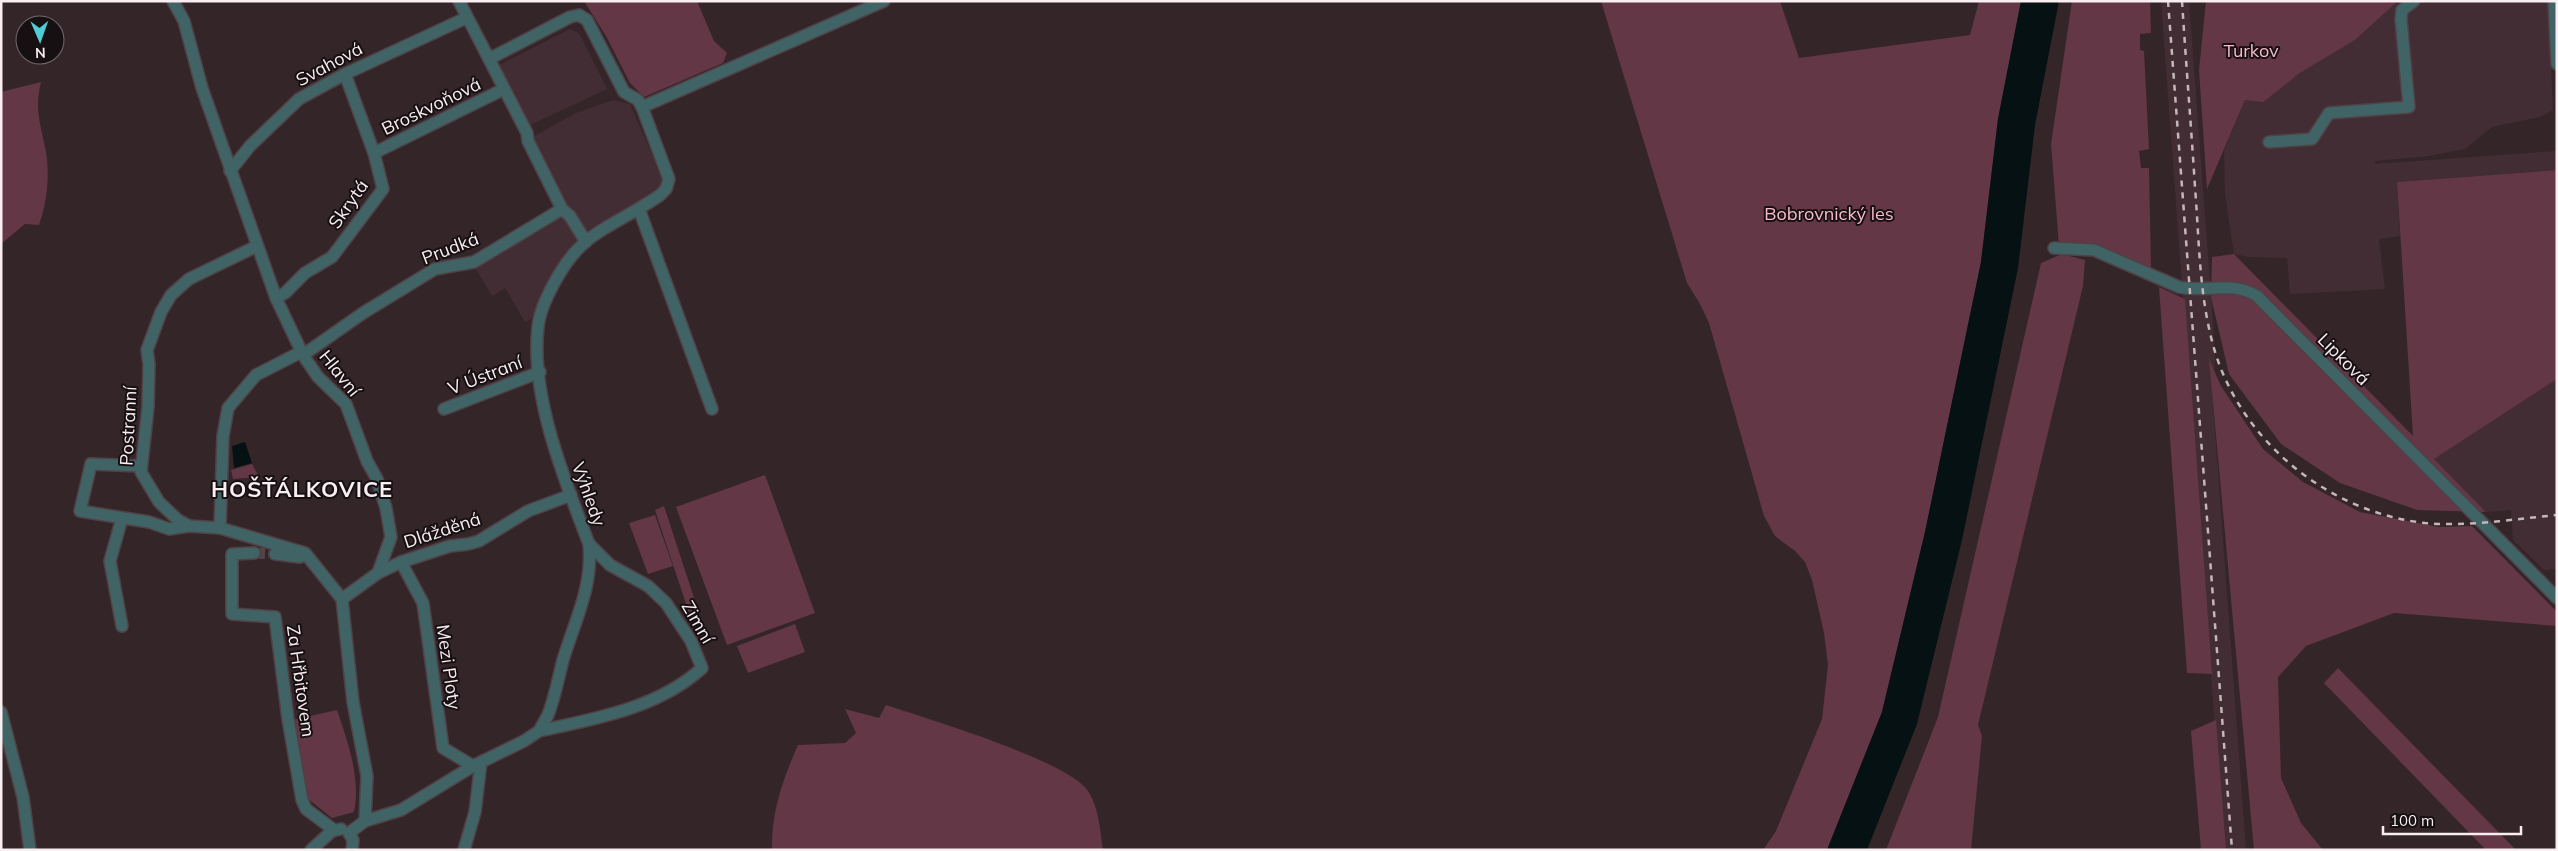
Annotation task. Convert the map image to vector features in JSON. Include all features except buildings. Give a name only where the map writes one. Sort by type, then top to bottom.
[{"type":"street","name":"Hlavní","points":[[173,1],[184,21],[202,88],[276,298],[302,354],[318,376],[346,404],[367,460],[377,479],[386,508],[391,537],[378,573]]},
{"type":"street","points":[[459,1],[562,209],[570,216],[586,242]]},
{"type":"street","points":[[489,59],[570,17],[579,15],[587,20],[624,92],[638,100],[642,107],[884,1]]},
{"type":"street","points":[[2268,142],[2312,138],[2329,113],[2409,107],[2401,19],[2402,10],[2414,1]]},
{"type":"street","points":[[2554,1],[2557,64]]},
{"type":"street","name":"Svahová","points":[[230,171],[250,146],[294,103],[345,74],[466,18]]},
{"type":"street","name":"Skrytá","points":[[276,298],[286,293],[305,273],[332,257],[382,193],[383,186],[374,153],[345,74]]},
{"type":"street","name":"Broskvoňová","points":[[374,153],[504,90]]},
{"type":"street","name":"Výhledy","points":[[539,730],[548,715],[557,692],[563,662],[590,571],[589,544],[556,454],[540,372],[537,348],[542,310],[562,271],[579,247],[639,209],[666,189],[669,179],[642,107]]},
{"type":"street","name":"Prudká","points":[[220,528],[223,436],[228,408],[256,375],[302,354],[435,268],[474,262],[562,209]]},
{"type":"street","points":[[639,209],[712,409]]},
{"type":"street","name":"Postranní","points":[[189,526],[178,520],[159,502],[142,472],[141,466],[148,407],[149,364],[147,350],[161,312],[171,295],[189,279],[257,246]]},
{"type":"street","name":"Lipková","points":[[2054,248],[2094,250],[2179,287],[2189,289],[2215,287],[2244,288],[2257,296],[2557,598]]},
{"type":"street","name":"V Ústraní","points":[[444,410],[540,372]]},
{"type":"street","points":[[141,466],[91,464],[80,511],[149,522],[169,530],[189,526],[220,528],[277,550],[305,553],[342,599],[353,702],[367,776],[365,821]]},
{"type":"street","name":"Dlážděná","points":[[378,573],[402,562],[450,546],[468,544],[478,540],[528,511],[571,495]]},
{"type":"street","points":[[122,518],[110,561],[122,626]]},
{"type":"street","name":"Zimní","points":[[539,730],[604,717],[637,705],[687,682],[702,668],[691,641],[666,603],[648,586],[610,565],[589,544]]},
{"type":"street","name":"Za Hřbitovem","points":[[254,553],[232,554],[232,614],[275,617],[288,719],[304,805],[334,830]]},
{"type":"street","name":"Mezi Ploty","points":[[402,562],[423,603],[443,748],[477,764]]},
{"type":"street","points":[[342,599],[378,573]]},
{"type":"street","points":[[1,712],[23,797],[30,850]]},
{"type":"street","points":[[349,834],[365,821],[400,810],[539,730]]},
{"type":"street","points":[[464,850],[475,812],[477,764]]},
{"type":"street","points":[[311,850],[334,830],[342,830],[349,834],[353,840],[352,850]]},
{"type":"shaded area","points":[[2021,1],[2059,1],[2035,125],[2018,268],[1962,540],[1917,724],[1867,850],[1827,850],[1882,712],[1925,532],[1981,262],[1998,119]]},
{"type":"shaded area","points":[[2161,1],[2189,1],[2212,308],[2215,359],[2213,404],[2246,850],[2224,850]]},
{"type":"shaded area","points":[[2398,1],[2548,1],[2553,110],[2540,117],[2492,127],[2465,149],[2429,156],[2375,161],[2375,164],[2557,151],[2557,170],[2397,182],[2400,236],[2379,239],[2385,289],[2290,294],[2287,258],[2249,257],[2234,254],[2225,194],[2224,151],[2245,100],[2263,101],[2300,73],[2355,40]]},
{"type":"shaded area","points":[[570,29],[579,33],[607,89],[530,125],[499,65]]},
{"type":"shaded area","points":[[613,100],[630,104],[664,182],[644,198],[578,236],[543,300],[530,320],[525,322],[505,288],[492,296],[476,269],[558,218],[565,203],[531,138],[576,113]]},
{"type":"shaded area","points":[[2557,379],[2557,569],[2544,570],[2513,540],[2511,510],[2486,512],[2434,459]]},
{"type":"shaded area","points":[[245,442],[252,463],[234,468],[232,446]]},
{"type":"green space","points":[[584,1],[697,1],[714,41],[727,53],[723,63],[644,97],[630,83],[606,36]]},
{"type":"green space","name":"Bobrovnický les","points":[[1601,1],[1780,1],[1799,58],[1970,35],[1979,1],[2021,1],[1998,119],[1981,262],[1925,532],[1882,712],[1827,850],[1763,850],[1776,831],[1822,719],[1828,665],[1824,633],[1812,580],[1805,562],[1795,551],[1775,536],[1764,516],[1709,323],[1687,283]]},
{"type":"green space","points":[[2072,1],[2150,1],[2151,33],[2140,34],[2140,50],[2144,51],[2149,149],[2139,151],[2141,168],[2149,168],[2151,269],[2059,246],[2051,144]]},
{"type":"green space","name":"Turkov","points":[[2206,1],[2398,1],[2355,40],[2300,73],[2263,102],[2245,100],[2207,189],[2199,70]]},
{"type":"green space","points":[[41,82],[38,110],[48,170],[44,208],[39,225],[25,224],[1,244],[1,92]]},
{"type":"green space","points":[[2557,170],[2557,379],[2434,459],[2486,512],[2417,510],[2340,483],[2281,444],[2229,374],[2211,297],[2212,257],[2234,254],[2413,436],[2397,182]]},
{"type":"green space","points":[[2062,254],[2085,260],[2083,286],[1978,725],[1982,736],[1971,850],[1886,850],[1938,717],[2041,263]]},
{"type":"green space","points":[[2159,287],[2185,299],[2212,674],[2187,673]]},
{"type":"green space","points":[[2209,359],[2221,386],[2263,449],[2303,482],[2360,512],[2439,527],[2472,526],[2557,612],[2557,626],[2394,613],[2306,646],[2278,677],[2281,778],[2301,823],[2323,850],[2254,850]]},
{"type":"green space","points":[[252,464],[259,477],[233,479],[231,470]]},
{"type":"green space","points":[[765,475],[815,613],[727,645],[676,507]]},
{"type":"green space","points":[[664,506],[699,613],[690,616],[655,510]]},
{"type":"green space","points":[[655,515],[673,566],[648,574],[629,523]]},
{"type":"green space","points":[[795,624],[805,652],[748,673],[737,646]]},
{"type":"green space","points":[[2338,668],[2516,850],[2486,850],[2324,683]]},
{"type":"green space","points":[[886,705],[962,730],[1026,754],[1075,779],[1088,791],[1095,805],[1103,850],[772,850],[772,836],[779,796],[787,770],[798,745],[845,743],[856,733],[845,709],[879,718]]},
{"type":"green space","points":[[337,710],[355,774],[356,799],[354,812],[332,818],[307,798],[292,720]]},
{"type":"green space","points":[[2216,720],[2226,850],[2201,850],[2191,731]]},
{"type":"tunnel","points":[[254,553],[275,554]]},
{"type":"railway","points":[[2168,1],[2232,850]]},
{"type":"railway","points":[[2182,1],[2204,300],[2211,337],[2223,373],[2240,406],[2262,436],[2289,463],[2319,485],[2353,503],[2388,516],[2425,523],[2458,524],[2557,515]]},
{"type":"district","name":"HOŠŤÁLKOVICE","points":[[302,489]]}]
